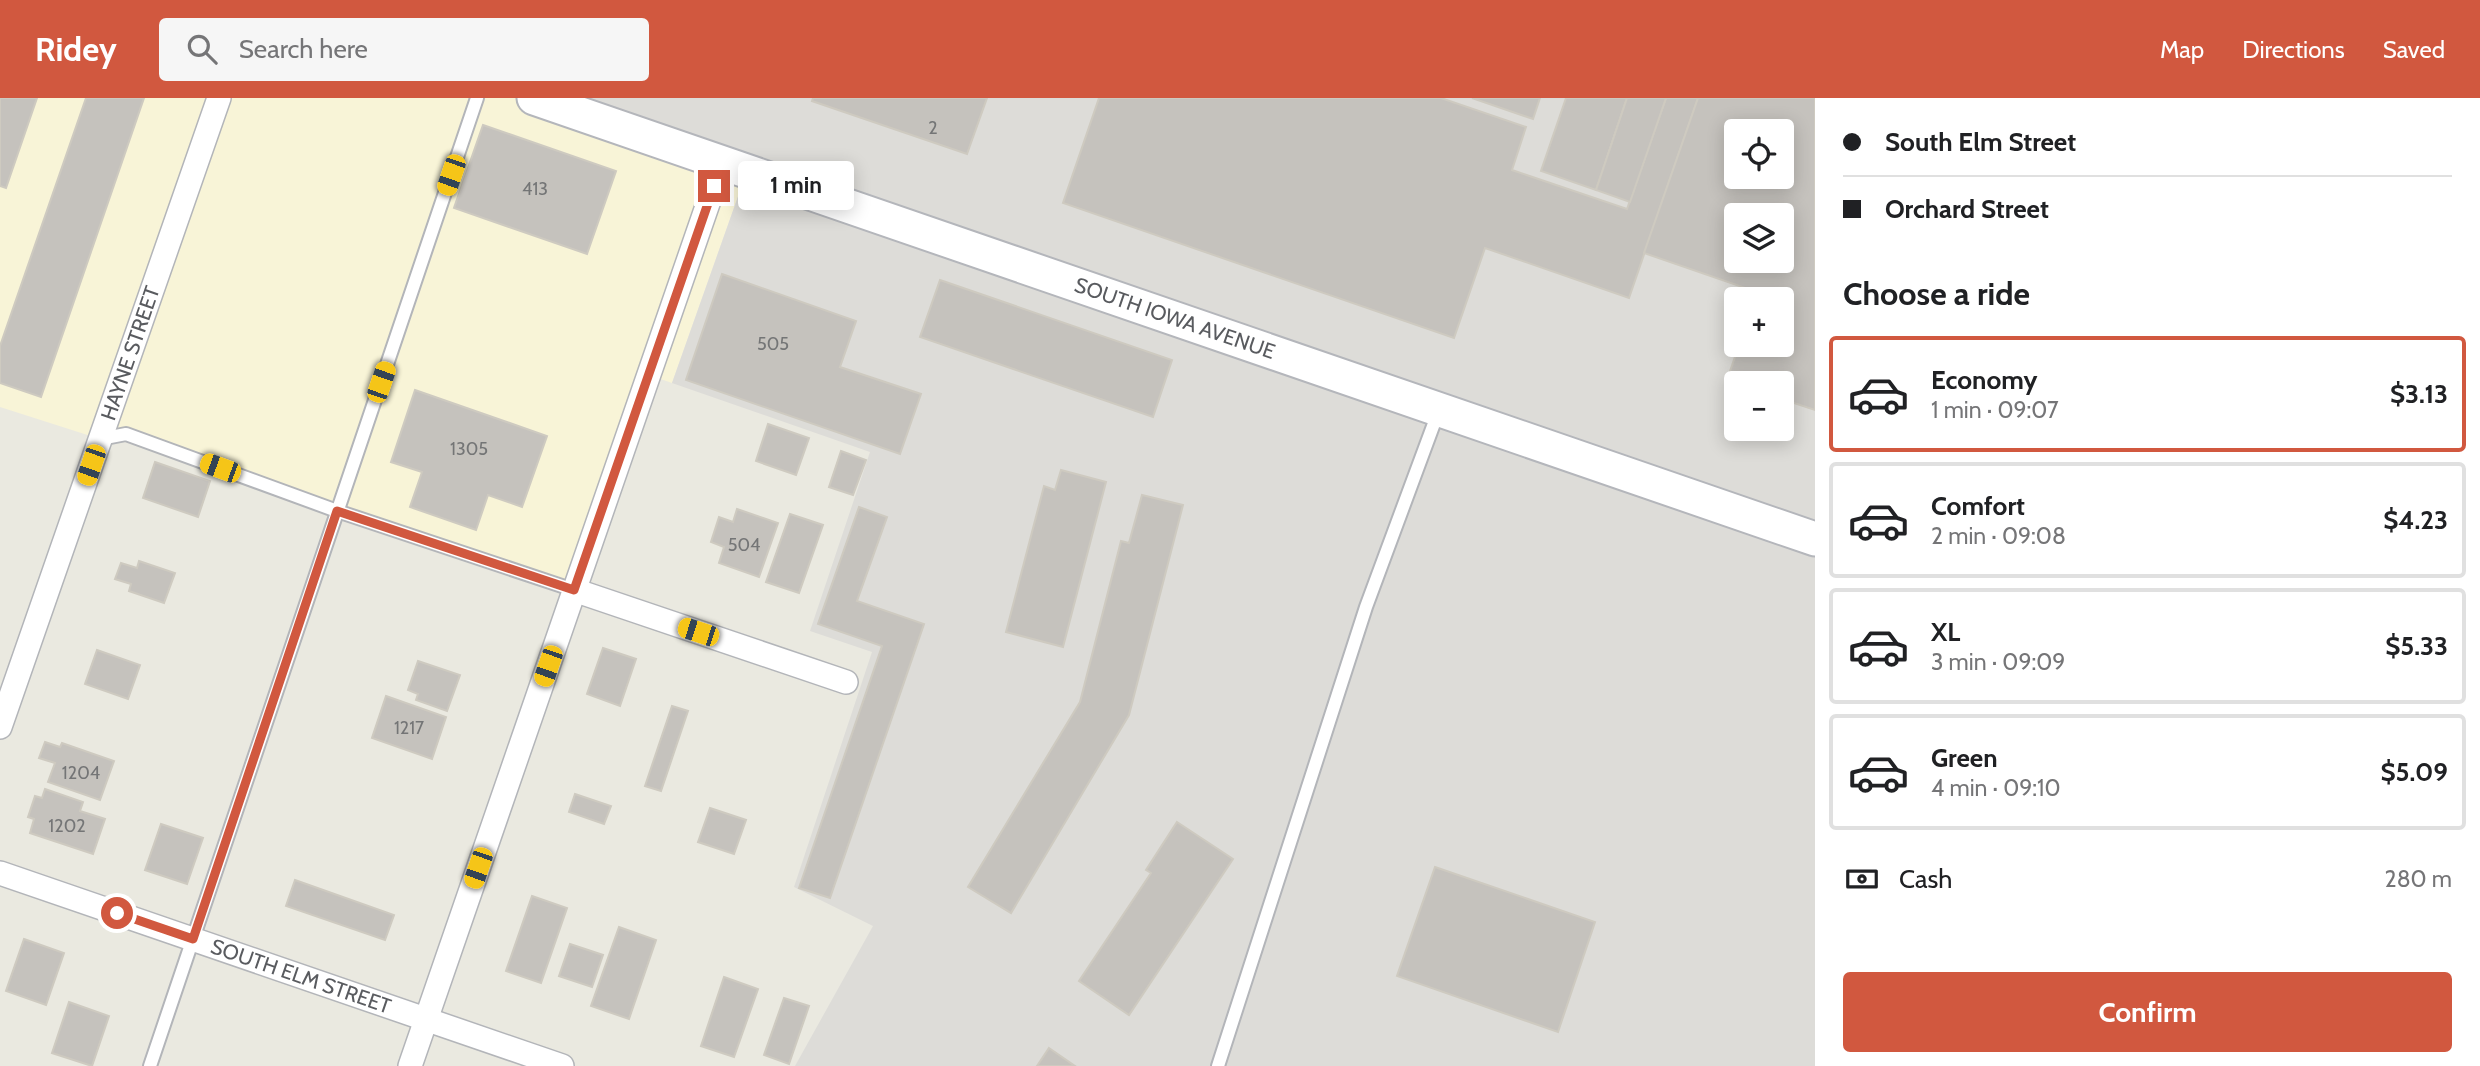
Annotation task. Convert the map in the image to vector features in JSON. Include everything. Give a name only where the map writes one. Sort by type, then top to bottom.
[{"type":"main road","name":"SOUTH IOWA AVENUE","points":[[534,98],[1815,539]]},
{"type":"street","name":"HAYNE STREET","points":[[0,727],[219,98]]},
{"type":"street","points":[[410,1066],[722,163]]},
{"type":"street","points":[[574,590],[846,682]]},
{"type":"street","name":"SOUTH ELM STREET","points":[[0,873],[562,1066]]},
{"type":"lane","points":[[150,1066],[477,98]]},
{"type":"lane","points":[[1218,1066],[1366,607],[1439,409]]},
{"type":"lane","points":[[100,439],[126,434],[337,511],[574,590]]},
{"type":"shaded area","points":[[0,98],[534,98],[747,171],[672,383],[649,375],[574,590],[126,434],[100,439],[0,407]]},
{"type":"shaded area","points":[[535,98],[1815,98],[1815,1066],[795,1066],[873,926],[794,887],[872,652],[810,631],[870,452],[672,383],[747,171]]},
{"type":"building","points":[[0,98],[37,98],[6,188],[0,186]]},
{"type":"building","points":[[86,98],[144,98],[41,397],[0,383],[0,346]]},
{"type":"building","points":[[813,98],[987,98],[967,154],[812,101]]},
{"type":"building","points":[[1099,98],[1441,98],[1526,127],[1512,170],[1627,209],[1666,98],[1698,98],[1629,298],[1485,248],[1454,338],[1063,203]]},
{"type":"building","points":[[1472,98],[1540,98],[1533,119]]},
{"type":"building","points":[[1566,98],[1627,98],[1596,190],[1541,171]]},
{"type":"building","points":[[1627,98],[1666,98],[1630,202],[1596,190]]},
{"type":"building","points":[[1698,98],[1815,98],[1815,410],[1794,403],[1794,371],[1730,371],[1735,357],[1794,357],[1794,287],[1743,287],[1644,253]]},
{"type":"building","points":[[483,125],[616,171],[587,254],[454,208]]},
{"type":"building","points":[[722,274],[856,321],[840,367],[921,394],[900,454],[686,380]]},
{"type":"building","points":[[940,280],[1172,360],[1153,417],[920,337]]},
{"type":"building","points":[[415,390],[547,436],[522,507],[488,495],[476,530],[410,507],[422,472],[391,462]]},
{"type":"building","points":[[768,424],[809,438],[796,475],[756,461]]},
{"type":"building","points":[[841,451],[866,460],[853,495],[829,487]]},
{"type":"building","points":[[155,462],[210,481],[198,517],[143,498]]},
{"type":"building","points":[[1061,470],[1106,482],[1063,647],[1006,632],[1044,486],[1055,490]]},
{"type":"building","points":[[1142,495],[1183,505],[1129,715],[1011,913],[968,887],[1080,702],[1121,541],[1129,543]]},
{"type":"building","points":[[859,507],[887,517],[857,601],[924,624],[830,898],[799,888],[882,646],[818,624]]},
{"type":"building","points":[[737,509],[778,523],[759,577],[719,563],[724,547],[711,542],[719,517],[733,522]]},
{"type":"building","points":[[790,514],[823,525],[799,593],[766,582]]},
{"type":"building","points":[[139,561],[175,573],[164,603],[129,591],[131,584],[115,579],[121,563],[137,568]]},
{"type":"building","points":[[603,648],[636,659],[620,706],[587,694]]},
{"type":"building","points":[[97,650],[140,665],[128,699],[85,684]]},
{"type":"building","points":[[418,661],[460,675],[447,711],[416,700],[418,694],[408,690]]},
{"type":"building","points":[[386,696],[446,717],[432,759],[372,738]]},
{"type":"building","points":[[672,706],[688,711],[661,791],[645,786]]},
{"type":"building","points":[[45,742],[60,747],[62,743],[114,761],[100,800],[48,782],[55,763],[39,758]]},
{"type":"building","points":[[45,789],[83,802],[80,811],[105,819],[93,854],[30,833],[34,819],[28,817],[35,796],[42,798]]},
{"type":"building","points":[[575,794],[611,806],[604,824],[569,812]]},
{"type":"building","points":[[710,808],[746,820],[734,854],[698,842]]},
{"type":"building","points":[[1177,822],[1233,859],[1129,1015],[1079,981],[1151,873],[1146,870]]},
{"type":"building","points":[[161,824],[203,838],[187,884],[145,870]]},
{"type":"building","points":[[1435,867],[1595,922],[1558,1032],[1397,976]]},
{"type":"building","points":[[295,880],[394,915],[385,940],[286,906]]},
{"type":"building","points":[[532,896],[567,908],[541,983],[506,971]]},
{"type":"building","points":[[619,927],[656,940],[629,1019],[591,1006]]},
{"type":"building","points":[[24,939],[64,953],[46,1005],[6,991]]},
{"type":"building","points":[[570,944],[603,955],[592,987],[559,976]]},
{"type":"building","points":[[724,977],[758,989],[734,1057],[701,1046]]},
{"type":"building","points":[[784,998],[809,1006],[789,1064],[764,1055]]},
{"type":"building","points":[[69,1002],[109,1016],[92,1066],[52,1053]]},
{"type":"building","points":[[1049,1048],[1075,1066],[1037,1066]]},
{"type":"route","points":[[117,913],[193,939],[337,511],[574,590],[714,186]]}]
